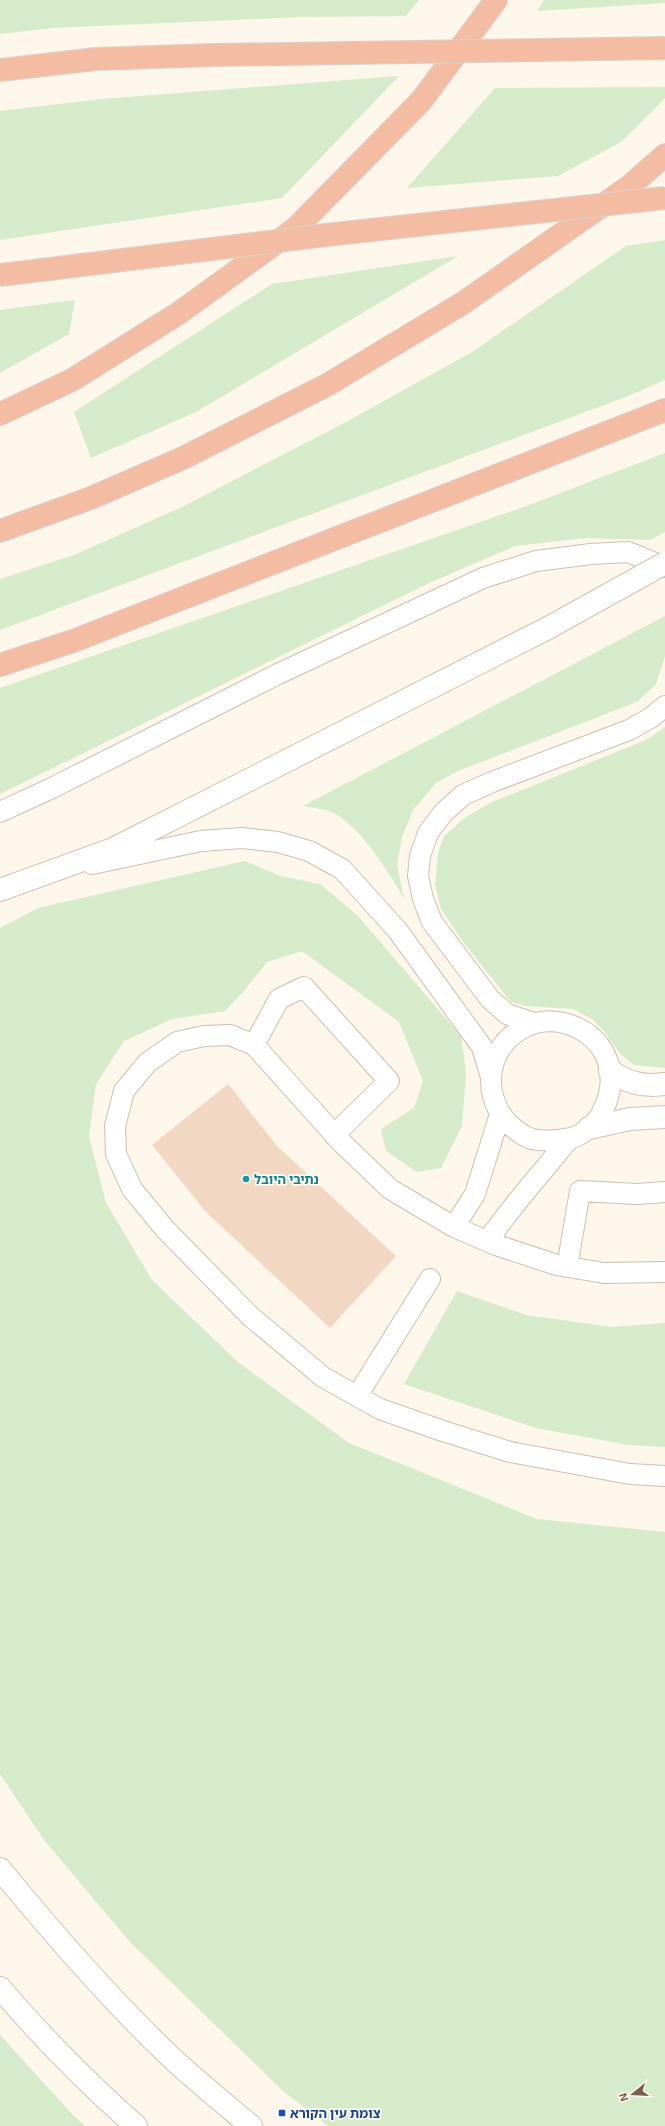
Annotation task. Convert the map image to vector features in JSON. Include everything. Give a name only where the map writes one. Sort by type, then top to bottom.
[{"type":"highway","points":[[0,414],[72,380],[179,312],[295,228],[422,101],[496,0]]},
{"type":"highway","points":[[0,70],[96,59],[214,55],[665,48]]},
{"type":"highway","points":[[0,531],[91,498],[183,458],[327,385],[463,303],[630,186],[665,155]]},
{"type":"highway","points":[[0,275],[318,236],[665,198]]},
{"type":"highway","points":[[0,666],[88,636],[553,452],[665,410]]},
{"type":"main road","points":[[0,890],[113,849],[548,628],[665,563]]},
{"type":"main road","points":[[610,1071],[635,1084],[665,1084]]},
{"type":"main road","points":[[580,1133],[630,1119],[665,1117]]},
{"type":"main road","points":[[0,1869],[53,1933],[117,2003],[176,2062],[251,2126]]},
{"type":"main road","points":[[0,1988],[34,2028],[110,2104],[136,2126]]},
{"type":"lane","points":[[0,812],[52,788],[278,674],[483,578],[536,561],[591,554],[628,552],[665,567]]},
{"type":"lane","points":[[533,1023],[507,1014],[490,999],[432,922],[422,899],[418,876],[420,856],[428,833],[443,813],[463,795],[492,782],[629,730],[652,717],[665,706]]},
{"type":"lane","points":[[53,872],[201,841],[242,838],[278,842],[309,851],[342,869],[398,931],[482,1047],[490,1074]]},
{"type":"lane","points":[[254,1046],[279,999],[304,987],[389,1081],[334,1135]]},
{"type":"lane","points":[[496,1245],[493,1233],[580,1133],[603,1112],[610,1092],[610,1071],[603,1052],[590,1036],[573,1025],[553,1021],[533,1023],[517,1030],[504,1042],[495,1057],[490,1074],[490,1088],[494,1102],[500,1114],[514,1129],[531,1139],[551,1142],[580,1133]]},
{"type":"lane","points":[[665,1272],[604,1273],[567,1266],[496,1245],[454,1227],[390,1189],[334,1135],[254,1046],[230,1035],[204,1036],[177,1042],[147,1063],[124,1091],[115,1126],[116,1154],[132,1189],[164,1228],[250,1316],[322,1377],[380,1409],[510,1452],[630,1474],[665,1476]]},
{"type":"lane","points":[[454,1227],[476,1194],[500,1114]]},
{"type":"lane","points":[[567,1266],[580,1191],[637,1194],[665,1192]]},
{"type":"lane","points":[[357,1396],[430,1280]]},
{"type":"green space","points":[[0,0],[419,0],[406,16],[301,17],[52,28],[0,34]]},
{"type":"green space","points":[[544,0],[665,0],[665,3],[537,11]]},
{"type":"green space","points":[[399,76],[282,198],[0,240],[0,111],[102,99]]},
{"type":"green space","points":[[665,87],[665,98],[621,142],[558,176],[407,188],[495,88]]},
{"type":"green space","points":[[665,240],[665,380],[623,398],[0,630],[0,579],[74,555],[182,507],[348,421],[472,352],[626,246]]},
{"type":"green space","points":[[458,256],[196,412],[91,458],[74,412],[272,284]]},
{"type":"green space","points":[[75,300],[69,334],[0,373],[0,310]]},
{"type":"green space","points":[[665,453],[665,532],[650,540],[585,538],[515,546],[431,582],[0,794],[0,688],[524,507]]},
{"type":"green space","points":[[665,616],[665,656],[656,684],[637,702],[458,771],[436,783],[413,810],[402,837],[397,865],[404,898],[374,852],[356,831],[336,814],[329,811],[303,806]]},
{"type":"green space","points":[[665,727],[665,1068],[634,1065],[620,1054],[604,1031],[592,1019],[573,1009],[525,1006],[511,1002],[464,943],[441,909],[435,885],[438,853],[444,836],[466,817],[490,803],[646,740]]},
{"type":"green space","points":[[245,861],[280,876],[320,884],[357,915],[461,1036],[466,1073],[462,1126],[441,1168],[417,1172],[386,1151],[381,1129],[414,1108],[423,1081],[399,1022],[302,951],[267,962],[244,991],[225,1011],[172,1019],[124,1041],[96,1084],[89,1136],[106,1203],[152,1280],[239,1363],[349,1443],[537,1519],[665,1532],[665,2126],[328,2126],[283,2091],[130,1942],[44,1840],[0,1774],[0,928],[38,908]]},
{"type":"green space","points":[[457,1291],[526,1315],[611,1327],[665,1323],[665,1447],[629,1445],[536,1428],[404,1384]]},
{"type":"green space","points":[[0,2035],[73,2115],[85,2126],[0,2126]]},
{"type":"building","name":"נתיבי היובל","points":[[228,1084],[277,1146],[396,1256],[330,1328],[206,1212],[152,1145]]},
{"type":"place","name":"נתיבי היובל","points":[[246,1179]]},
{"type":"place","name":"צומת עין הקורא","points":[[282,2113]]}]
